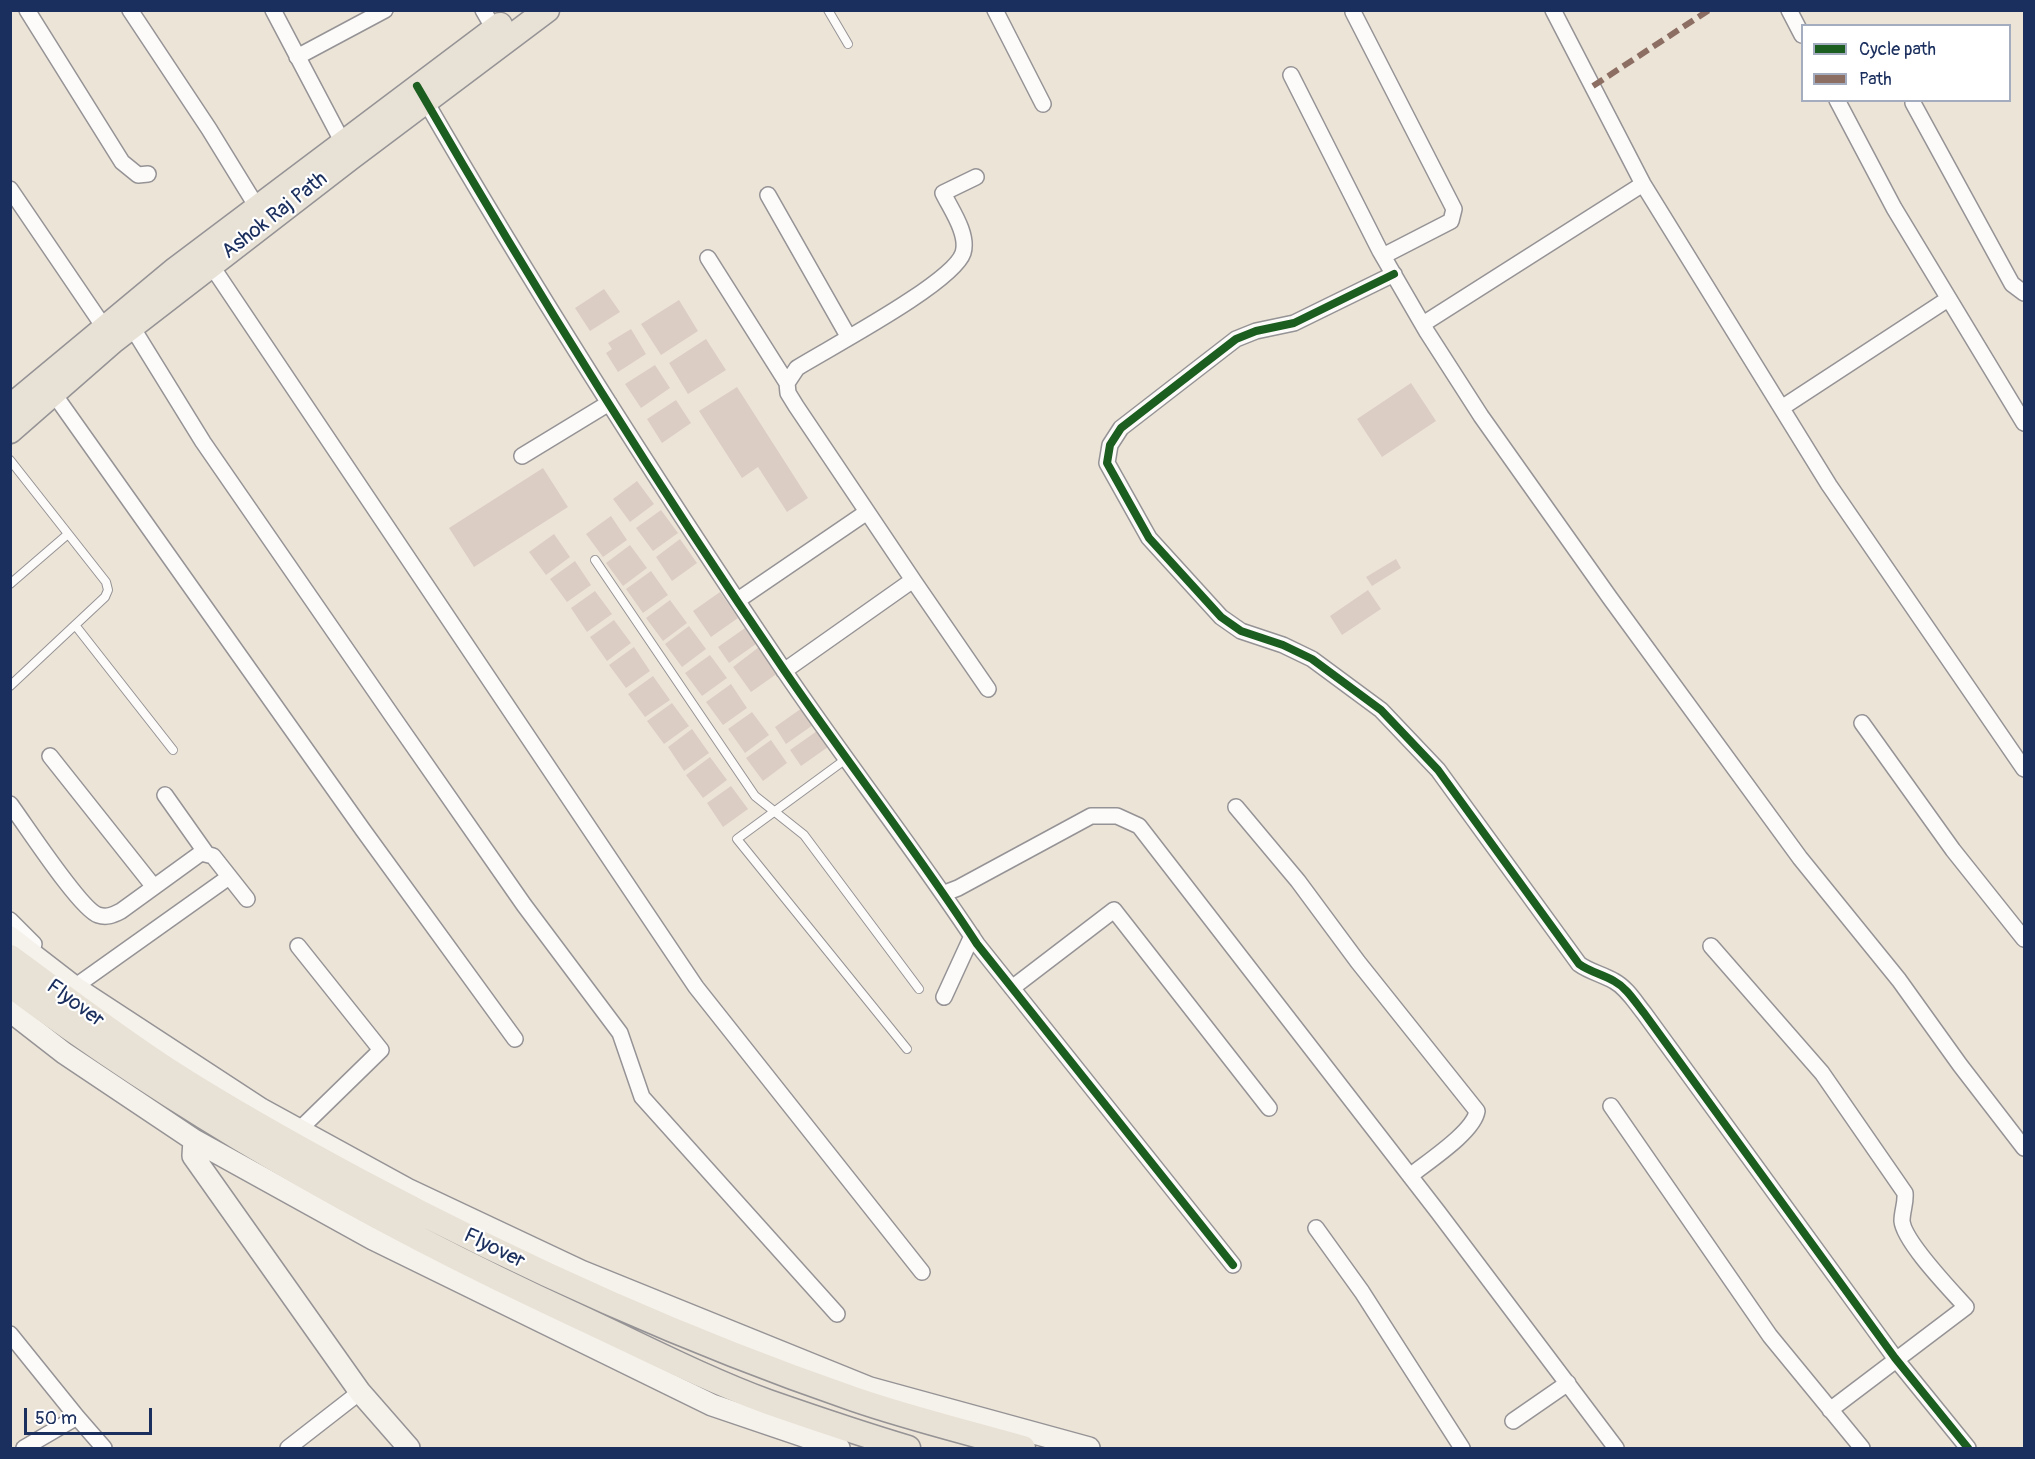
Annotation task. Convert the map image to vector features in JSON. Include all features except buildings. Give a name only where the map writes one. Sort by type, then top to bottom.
[{"type":"main road","name":"Ashok Raj Path","points":[[10,407],[211,265],[421,94],[493,28],[519,10]]},
{"type":"main road","name":"Ashok Raj Path","points":[[493,28],[547,10]]},
{"type":"main road","name":"Ashok Raj Path","points":[[10,430],[54,394],[117,332],[257,207],[342,141],[421,94]]},
{"type":"main road","name":"Flyover","points":[[10,957],[167,1070],[290,1143],[514,1259],[674,1332],[770,1369],[856,1400],[1023,1449]]},
{"type":"main road","name":"Flyover","points":[[10,985],[150,1085],[271,1158],[398,1228],[526,1293],[766,1401],[908,1449]]},
{"type":"street","points":[[27,10],[122,162],[138,175],[148,174]]},
{"type":"street","points":[[130,10],[209,129],[257,207]]},
{"type":"street","points":[[273,10],[342,141]]},
{"type":"street","points":[[297,57],[384,10]]},
{"type":"street","points":[[995,10],[1042,104]]},
{"type":"street","points":[[1553,10],[1643,184],[1783,407],[1829,485],[2025,768]]},
{"type":"street","points":[[1790,10],[1801,31]]},
{"type":"street","points":[[1353,12],[1455,209],[1451,221],[1383,256]]},
{"type":"street","points":[[1291,75],[1383,256],[1481,416],[1610,598],[1800,858],[1899,980],[1960,1065],[2025,1148]]},
{"type":"street","points":[[421,94],[609,403],[784,671],[945,893],[972,936],[1233,1265]]},
{"type":"street","points":[[1838,102],[1894,208],[2025,423]]},
{"type":"street","points":[[1913,103],[2012,284],[2025,293]]},
{"type":"street","points":[[787,383],[797,368],[928,288],[956,262],[963,254],[964,242],[943,193],[976,177]]},
{"type":"street","points":[[1423,324],[1643,184]]},
{"type":"street","points":[[10,189],[203,442],[524,905],[620,1033],[642,1096],[837,1314]]},
{"type":"street","points":[[768,195],[848,336]]},
{"type":"street","points":[[708,258],[787,383],[796,406],[988,689]]},
{"type":"street","points":[[211,265],[696,987],[922,1272]]},
{"type":"street","points":[[1394,274],[1294,323],[1256,331],[1236,339],[1121,428],[1110,445],[1107,463],[1149,537],[1221,616],[1241,631],[1312,659],[1343,680],[1381,710],[1438,770],[1579,964],[1590,972],[1614,980],[1625,989],[1644,1013],[1895,1358],[1968,1449]]},
{"type":"street","points":[[1783,407],[1948,299]]},
{"type":"street","points":[[54,394],[363,830],[515,1038]]},
{"type":"street","points":[[522,456],[609,403]]},
{"type":"street","points":[[738,600],[867,512]]},
{"type":"street","points":[[784,671],[914,580]]},
{"type":"street","points":[[1862,723],[1953,850],[2025,939]]},
{"type":"street","points":[[50,756],[154,887]]},
{"type":"street","points":[[165,795],[206,853]]},
{"type":"street","points":[[10,804],[79,899],[96,915],[109,916],[121,911],[201,853],[213,856],[247,899]]},
{"type":"street","points":[[1236,807],[1298,881],[1358,962],[1477,1110],[1476,1119],[1467,1129],[1410,1176]]},
{"type":"street","points":[[945,893],[1091,816],[1117,816],[1139,826],[1410,1176],[1616,1449]]},
{"type":"street","points":[[78,986],[229,877]]},
{"type":"street","points":[[1012,988],[1114,910],[1269,1108]]},
{"type":"street","points":[[10,920],[78,986]]},
{"type":"street","points":[[944,997],[972,936]]},
{"type":"street","points":[[10,937],[78,986],[261,1109],[406,1189],[581,1271],[870,1388],[1089,1449]]},
{"type":"street","points":[[298,946],[381,1050],[300,1130]]},
{"type":"street","points":[[1711,946],[1834,1090],[1905,1193],[1906,1203],[1902,1222],[1918,1252],[1966,1307],[1895,1358],[1830,1410]]},
{"type":"street","points":[[10,1011],[64,1053],[194,1140],[373,1239],[609,1357],[712,1405],[839,1449]]},
{"type":"street","points":[[1611,1106],[1770,1336],[1862,1449]]},
{"type":"street","points":[[194,1140],[193,1156],[360,1392],[409,1449]]},
{"type":"street","points":[[1316,1228],[1362,1293],[1462,1449]]},
{"type":"street","points":[[10,1334],[104,1449]]},
{"type":"street","points":[[1513,1421],[1568,1383]]},
{"type":"street","points":[[288,1449],[360,1392]]},
{"type":"street","points":[[24,1449],[77,1417]]},
{"type":"lane","points":[[828,10],[848,45]]},
{"type":"lane","points":[[10,460],[106,582],[108,590],[105,597],[10,686]]},
{"type":"lane","points":[[10,584],[68,534]]},
{"type":"lane","points":[[595,560],[755,796],[804,835],[919,989]]},
{"type":"lane","points":[[75,626],[173,750]]},
{"type":"lane","points":[[848,758],[772,811],[737,839],[907,1049]]},
{"type":"marked path","points":[[1593,86],[1709,10]]},
{"type":"cycle path","points":[[417,86],[595,382],[688,527],[784,670],[930,874],[977,944],[1233,1265]]},
{"type":"cycle path","points":[[1394,274],[1294,323],[1256,331],[1236,339],[1121,428],[1110,445],[1107,463],[1149,538],[1221,617],[1241,631],[1283,645],[1312,659],[1381,710],[1438,770],[1579,964],[1619,984],[1627,991],[1895,1358],[1968,1448]]}]
